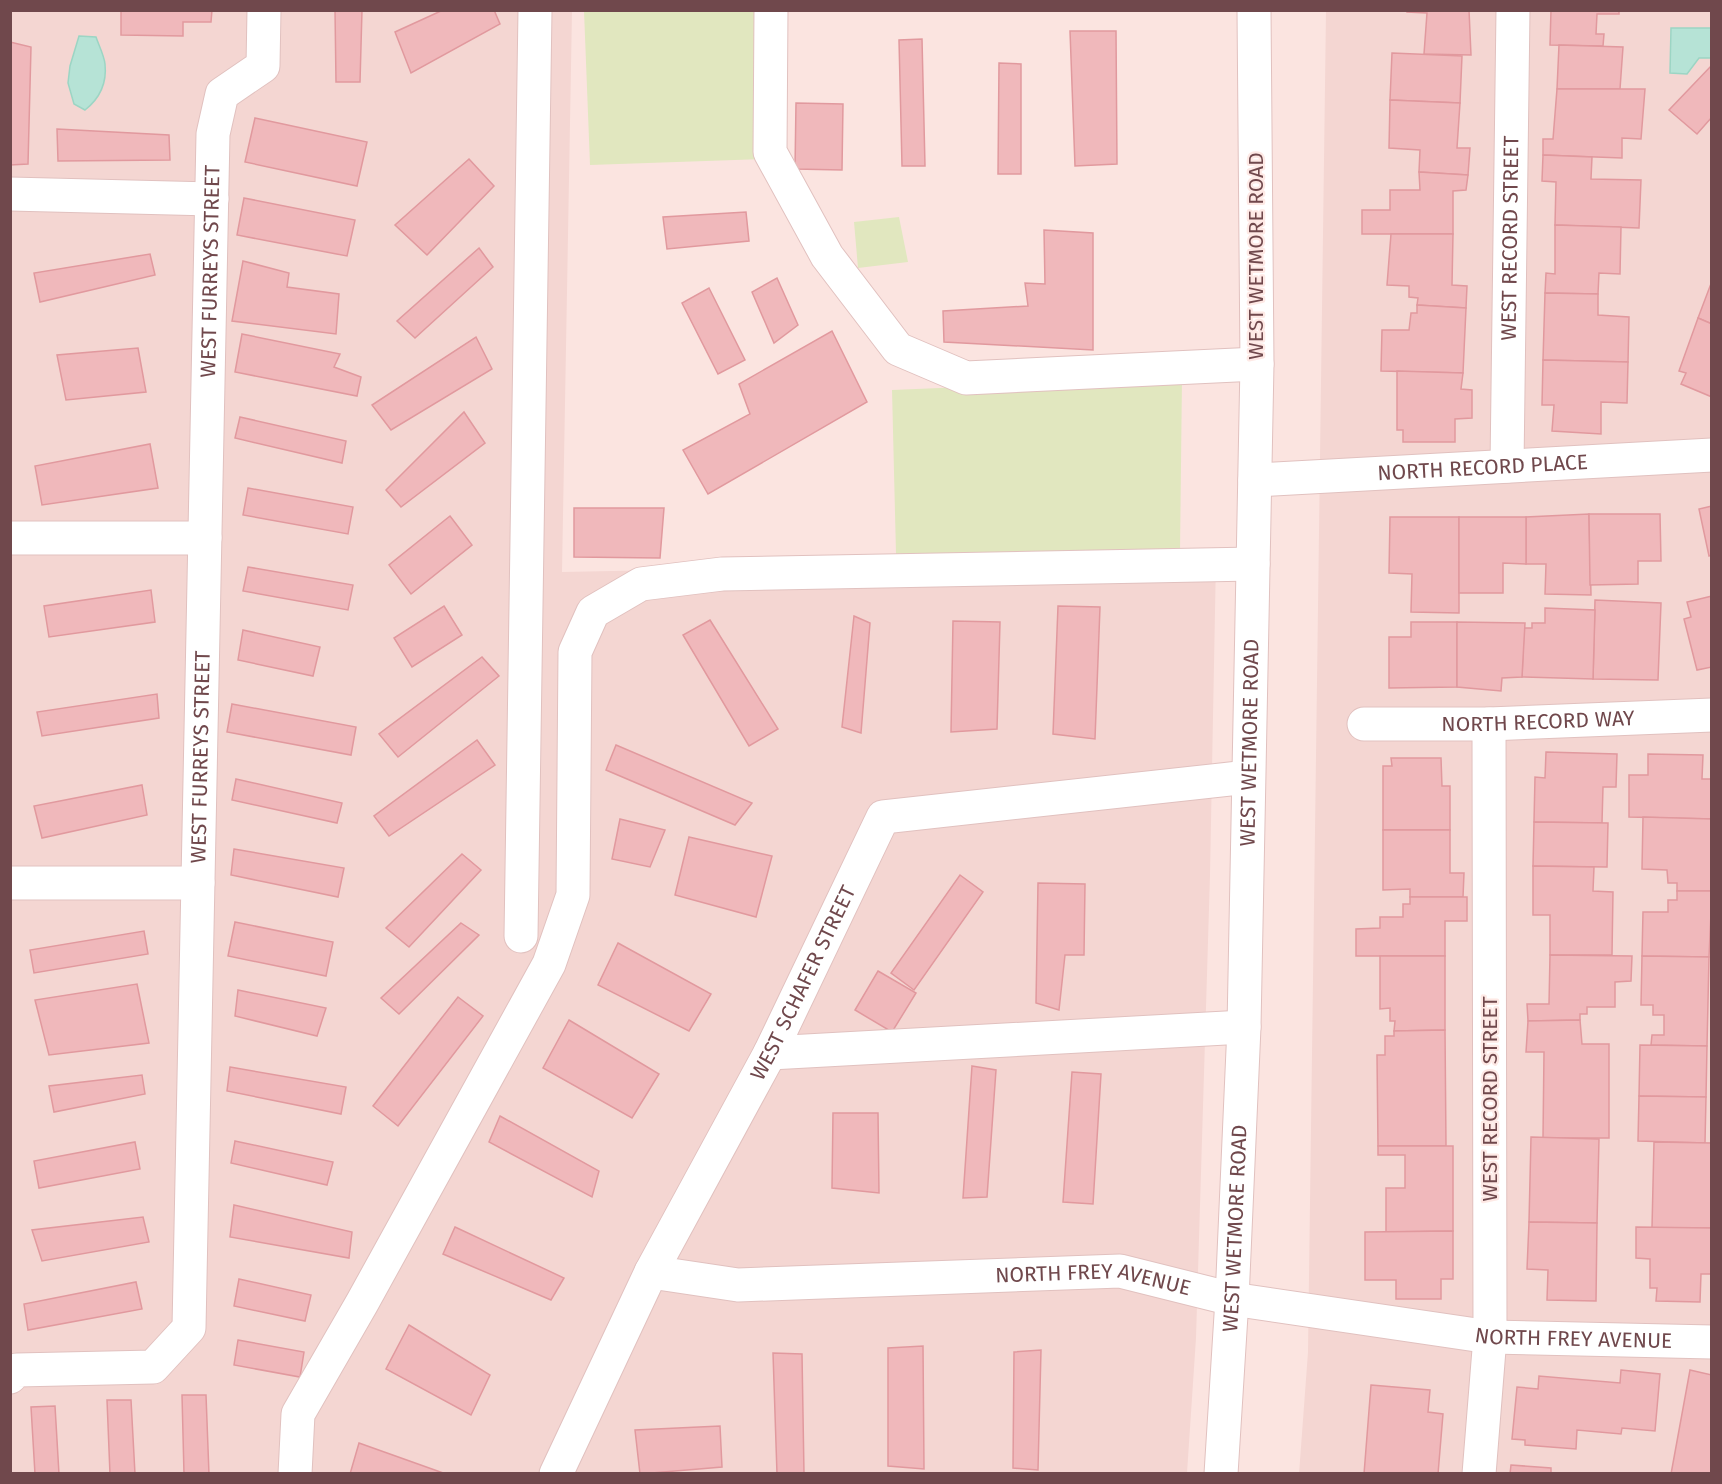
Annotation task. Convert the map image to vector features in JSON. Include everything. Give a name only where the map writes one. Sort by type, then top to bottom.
[{"type":"street","name":"WEST FURREYS STREET","points":[[10,1377],[17,1370],[153,1367],[189,1328],[213,134],[222,94],[263,66],[264,10]]},
{"type":"street","points":[[521,936],[535,10]]},
{"type":"street","points":[[771,10],[770,152],[827,256],[898,349],[966,378],[1257,364]]},
{"type":"street","name":"WEST WETMORE ROAD","points":[[1221,1473],[1232,1299],[1244,1027],[1257,364],[1254,10]]},
{"type":"street","name":"WEST RECORD STREET","points":[[1507,466],[1513,10]]},
{"type":"street","points":[[10,195],[212,199]]},
{"type":"street","name":"NORTH RECORD PLACE","points":[[1255,480],[1712,455]]},
{"type":"street","points":[[10,538],[204,538]]},
{"type":"street","points":[[295,1473],[298,1414],[362,1303],[549,964],[573,895],[575,652],[593,612],[641,584],[722,574],[1253,564]]},
{"type":"street","name":"NORTH RECORD WAY","points":[[1364,724],[1489,724],[1712,715]]},
{"type":"street","name":"WEST RECORD STREET","points":[[1479,1473],[1490,1337],[1489,724]]},
{"type":"street","name":"WEST SCHAFER STREET","points":[[556,1473],[651,1272],[770,1053],[883,817],[1248,777]]},
{"type":"street","points":[[10,883],[198,883]]},
{"type":"street","points":[[770,1053],[1244,1027]]},
{"type":"street","name":"NORTH FREY AVENUE","points":[[651,1272],[738,1285],[1120,1271],[1232,1299],[1490,1337],[1712,1342]]},
{"type":"shaded area","points":[[10,11],[572,11],[562,572],[1216,559],[1210,875],[1196,1338],[1187,1473],[11,1473]]},
{"type":"shaded area","points":[[1326,11],[1711,11],[1711,1473],[1299,1474],[1308,1352]]},
{"type":"green space","points":[[584,11],[761,11],[766,159],[590,165]]},
{"type":"green space","points":[[899,217],[908,262],[858,268],[854,222]]},
{"type":"green space","points":[[1182,378],[1180,553],[896,554],[892,390]]},
{"type":"water","points":[[1671,28],[1711,28],[1711,58],[1699,58],[1687,74],[1670,73]]},
{"type":"water","points":[[79,36],[96,37],[105,64],[105,78],[101,90],[85,110],[74,104],[68,83],[70,66]]},
{"type":"building","points":[[121,10],[212,10],[211,22],[183,22],[183,36],[121,35]]},
{"type":"building","points":[[335,10],[362,10],[360,82],[336,82]]},
{"type":"building","points":[[443,10],[494,10],[500,24],[411,73],[395,32]]},
{"type":"building","points":[[1407,10],[1469,10],[1471,55],[1424,54],[1427,13],[1407,12]]},
{"type":"building","points":[[1551,10],[1619,10],[1619,14],[1597,14],[1596,34],[1604,34],[1603,46],[1550,45]]},
{"type":"building","points":[[1070,31],[1116,31],[1117,164],[1075,166]]},
{"type":"building","points":[[922,39],[925,166],[902,166],[899,40]]},
{"type":"building","points":[[10,42],[31,47],[28,164],[10,165]]},
{"type":"building","points":[[1559,45],[1623,47],[1620,89],[1557,89]]},
{"type":"building","points":[[1392,53],[1462,56],[1460,103],[1390,100]]},
{"type":"building","points":[[999,63],[1021,64],[1021,174],[998,174]]},
{"type":"building","points":[[1711,66],[1712,117],[1697,134],[1669,110]]},
{"type":"building","points":[[1557,89],[1645,89],[1641,139],[1622,138],[1622,158],[1543,155],[1543,139],[1553,139]]},
{"type":"building","points":[[1390,100],[1460,103],[1457,148],[1470,148],[1468,175],[1419,172],[1420,150],[1389,148]]},
{"type":"building","points":[[796,103],[843,104],[842,170],[795,169]]},
{"type":"building","points":[[255,118],[367,142],[357,186],[245,162]]},
{"type":"building","points":[[57,129],[169,135],[170,160],[58,161]]},
{"type":"building","points":[[1543,155],[1592,157],[1591,179],[1641,180],[1639,228],[1555,225],[1556,182],[1542,181]]},
{"type":"building","points":[[469,159],[494,186],[427,255],[395,225]]},
{"type":"building","points":[[1419,172],[1468,175],[1466,190],[1453,191],[1453,234],[1362,234],[1362,210],[1390,210],[1390,190],[1420,190]]},
{"type":"building","points":[[244,198],[355,220],[347,256],[237,235]]},
{"type":"building","points":[[746,212],[749,241],[667,249],[663,217]]},
{"type":"building","points":[[1555,225],[1621,227],[1620,274],[1599,273],[1598,294],[1545,293],[1546,273],[1555,274]]},
{"type":"building","points":[[1044,230],[1093,233],[1093,350],[944,342],[943,311],[1028,306],[1025,283],[1045,284]]},
{"type":"building","points":[[1391,234],[1453,234],[1452,285],[1467,286],[1466,308],[1417,305],[1418,298],[1409,297],[1409,286],[1387,285]]},
{"type":"building","points":[[479,248],[493,267],[415,338],[397,321]]},
{"type":"building","points":[[150,254],[155,275],[40,302],[34,273]]},
{"type":"building","points":[[243,261],[289,273],[287,287],[339,294],[336,334],[232,321]]},
{"type":"building","points":[[777,278],[798,325],[774,343],[752,292]]},
{"type":"building","points":[[1712,281],[1712,324],[1698,318]]},
{"type":"building","points":[[709,288],[745,360],[718,374],[682,303]]},
{"type":"building","points":[[1545,293],[1598,294],[1598,315],[1629,317],[1628,362],[1543,360]]},
{"type":"building","points":[[1417,305],[1466,308],[1463,373],[1381,371],[1382,330],[1409,330],[1411,313],[1417,313]]},
{"type":"building","points":[[1698,318],[1712,324],[1712,397],[1681,384],[1686,373],[1679,371]]},
{"type":"building","points":[[832,331],[867,402],[708,494],[683,450],[750,414],[739,384]]},
{"type":"building","points":[[242,334],[340,354],[334,367],[361,377],[357,396],[235,372]]},
{"type":"building","points":[[476,337],[492,369],[391,430],[372,405]]},
{"type":"building","points":[[138,348],[146,392],[66,400],[57,355]]},
{"type":"building","points":[[1543,360],[1628,362],[1627,403],[1601,402],[1601,434],[1552,431],[1554,405],[1542,405]]},
{"type":"building","points":[[1397,371],[1463,373],[1461,389],[1472,390],[1472,418],[1455,419],[1455,442],[1403,442],[1403,430],[1397,430]]},
{"type":"building","points":[[464,412],[485,443],[401,507],[386,490]]},
{"type":"building","points":[[240,417],[346,441],[342,463],[235,438]]},
{"type":"building","points":[[150,444],[158,488],[42,505],[35,466]]},
{"type":"building","points":[[248,488],[353,507],[348,534],[243,515]]},
{"type":"building","points":[[1712,506],[1712,555],[1709,556],[1699,509]]},
{"type":"building","points":[[574,508],[664,508],[660,558],[574,557]]},
{"type":"building","points":[[1589,514],[1591,595],[1545,594],[1546,564],[1526,564],[1526,517]]},
{"type":"building","points":[[1589,514],[1660,514],[1661,561],[1638,561],[1638,584],[1590,585]]},
{"type":"building","points":[[450,516],[472,545],[411,594],[389,565]]},
{"type":"building","points":[[1390,517],[1459,517],[1459,613],[1411,612],[1412,574],[1389,573]]},
{"type":"building","points":[[1459,517],[1526,517],[1526,564],[1503,563],[1503,593],[1459,593]]},
{"type":"building","points":[[248,567],[353,585],[348,610],[243,591]]},
{"type":"building","points":[[151,590],[155,622],[49,637],[44,606]]},
{"type":"building","points":[[1712,596],[1712,667],[1697,670],[1684,619],[1691,617],[1687,602]]},
{"type":"building","points":[[1595,600],[1661,603],[1658,680],[1593,679]]},
{"type":"building","points":[[444,606],[462,635],[412,667],[394,638]]},
{"type":"building","points":[[1058,606],[1100,607],[1095,739],[1053,734]]},
{"type":"building","points":[[1545,608],[1595,610],[1593,679],[1522,677],[1524,628],[1532,628],[1532,623],[1545,623]]},
{"type":"building","points":[[854,616],[870,623],[861,733],[842,727]]},
{"type":"building","points":[[710,620],[778,729],[749,746],[683,635]]},
{"type":"building","points":[[953,621],[1000,622],[997,729],[951,732]]},
{"type":"building","points":[[1411,622],[1457,622],[1457,687],[1389,688],[1389,637],[1411,637]]},
{"type":"building","points":[[1457,622],[1525,623],[1522,677],[1502,678],[1501,691],[1457,687]]},
{"type":"building","points":[[243,630],[320,647],[313,676],[238,660]]},
{"type":"building","points":[[482,657],[499,676],[398,757],[379,734]]},
{"type":"building","points":[[157,694],[159,718],[42,736],[37,712]]},
{"type":"building","points":[[232,704],[356,727],[351,755],[227,732]]},
{"type":"building","points":[[477,740],[495,765],[389,836],[374,816]]},
{"type":"building","points":[[616,745],[752,803],[735,825],[606,770]]},
{"type":"building","points":[[1546,752],[1617,754],[1616,787],[1603,787],[1602,823],[1534,822],[1535,777],[1545,778]]},
{"type":"building","points":[[1648,754],[1703,755],[1702,779],[1712,779],[1712,819],[1629,817],[1629,775],[1648,775]]},
{"type":"building","points":[[1391,758],[1441,758],[1442,786],[1450,786],[1450,830],[1383,830],[1383,766],[1392,766]]},
{"type":"building","points":[[236,779],[342,803],[337,823],[232,800]]},
{"type":"building","points":[[142,785],[147,815],[42,838],[34,806]]},
{"type":"building","points":[[1643,817],[1712,819],[1712,891],[1677,891],[1677,883],[1668,883],[1667,870],[1642,869]]},
{"type":"building","points":[[620,819],[665,830],[650,867],[612,859]]},
{"type":"building","points":[[1534,822],[1608,823],[1607,867],[1533,866]]},
{"type":"building","points":[[1383,830],[1450,830],[1450,873],[1464,873],[1463,897],[1410,897],[1410,889],[1383,890]]},
{"type":"building","points":[[689,837],[772,856],[756,917],[675,895]]},
{"type":"building","points":[[234,849],[344,868],[338,897],[231,875]]},
{"type":"building","points":[[462,854],[481,870],[409,947],[386,928]]},
{"type":"building","points":[[1533,866],[1594,867],[1593,891],[1613,892],[1612,955],[1550,955],[1550,915],[1533,915]]},
{"type":"building","points":[[960,875],[983,892],[914,990],[891,973]]},
{"type":"building","points":[[1038,883],[1085,884],[1084,955],[1065,955],[1059,1010],[1036,1003]]},
{"type":"building","points":[[1677,891],[1712,891],[1709,957],[1642,956],[1643,912],[1668,912],[1668,900],[1677,900]]},
{"type":"building","points":[[1410,897],[1467,897],[1467,921],[1445,921],[1445,956],[1356,956],[1356,929],[1380,928],[1380,917],[1403,917],[1403,904],[1410,904]]},
{"type":"building","points":[[235,922],[333,942],[326,976],[228,956]]},
{"type":"building","points":[[461,923],[479,935],[399,1014],[381,998]]},
{"type":"building","points":[[144,931],[148,954],[34,973],[30,950]]},
{"type":"building","points":[[618,943],[711,994],[689,1031],[598,985]]},
{"type":"building","points":[[1550,955],[1632,956],[1631,981],[1615,982],[1615,1007],[1587,1007],[1587,1014],[1580,1014],[1580,1020],[1528,1021],[1527,1004],[1549,1004]]},
{"type":"building","points":[[1380,956],[1445,956],[1445,1030],[1394,1031],[1395,1021],[1390,1021],[1390,1008],[1380,1009]]},
{"type":"building","points":[[1642,956],[1709,957],[1707,1046],[1651,1045],[1652,1035],[1664,1035],[1664,1015],[1653,1015],[1653,1005],[1641,1005]]},
{"type":"building","points":[[878,971],[916,993],[892,1032],[855,1010]]},
{"type":"building","points":[[137,984],[149,1043],[49,1055],[35,1000]]},
{"type":"building","points":[[238,990],[326,1008],[317,1036],[235,1016]]},
{"type":"building","points":[[458,997],[483,1016],[398,1126],[373,1106]]},
{"type":"building","points":[[569,1020],[659,1074],[632,1118],[543,1068]]},
{"type":"building","points":[[1580,1020],[1582,1044],[1609,1044],[1609,1138],[1543,1138],[1544,1052],[1526,1052],[1528,1021]]},
{"type":"building","points":[[1445,1030],[1446,1146],[1378,1146],[1377,1055],[1385,1055],[1385,1036],[1394,1036],[1394,1031]]},
{"type":"building","points":[[1640,1045],[1707,1046],[1706,1097],[1639,1096]]},
{"type":"building","points":[[972,1066],[996,1070],[987,1197],[963,1198]]},
{"type":"building","points":[[230,1067],[346,1087],[341,1114],[227,1091]]},
{"type":"building","points":[[1072,1072],[1101,1074],[1093,1204],[1063,1202]]},
{"type":"building","points":[[142,1075],[145,1094],[54,1112],[49,1086]]},
{"type":"building","points":[[1639,1096],[1706,1097],[1705,1143],[1638,1141]]},
{"type":"building","points":[[833,1113],[878,1113],[879,1193],[832,1188]]},
{"type":"building","points":[[500,1116],[599,1171],[592,1197],[489,1142]]},
{"type":"building","points":[[1531,1137],[1599,1139],[1597,1223],[1529,1222]]},
{"type":"building","points":[[235,1141],[333,1162],[327,1185],[231,1163]]},
{"type":"building","points":[[135,1142],[140,1169],[39,1188],[34,1161]]},
{"type":"building","points":[[1654,1142],[1712,1143],[1712,1228],[1652,1228]]},
{"type":"building","points":[[1378,1146],[1453,1146],[1453,1231],[1386,1232],[1386,1188],[1405,1188],[1405,1155],[1378,1155]]},
{"type":"building","points":[[234,1205],[352,1232],[349,1258],[230,1237]]},
{"type":"building","points":[[143,1217],[149,1242],[42,1261],[32,1230]]},
{"type":"building","points":[[1529,1222],[1597,1223],[1596,1301],[1547,1300],[1548,1270],[1527,1269]]},
{"type":"building","points":[[455,1227],[564,1278],[551,1300],[443,1254]]},
{"type":"building","points":[[1636,1227],[1712,1228],[1712,1274],[1701,1274],[1700,1302],[1656,1301],[1657,1288],[1650,1288],[1650,1259],[1636,1258]]},
{"type":"building","points":[[1453,1231],[1453,1279],[1441,1279],[1441,1299],[1396,1299],[1396,1280],[1365,1280],[1365,1232]]},
{"type":"building","points":[[239,1279],[311,1295],[305,1321],[234,1306]]},
{"type":"building","points":[[136,1282],[142,1309],[28,1330],[24,1304]]},
{"type":"building","points":[[409,1325],[490,1375],[471,1415],[386,1369]]},
{"type":"building","points":[[238,1340],[304,1352],[300,1377],[234,1365]]},
{"type":"building","points":[[923,1346],[924,1469],[888,1466],[888,1348]]},
{"type":"building","points":[[1041,1350],[1038,1470],[1013,1468],[1014,1352]]},
{"type":"building","points":[[773,1353],[802,1354],[804,1474],[777,1474]]},
{"type":"building","points":[[1621,1370],[1660,1374],[1655,1431],[1622,1428],[1621,1434],[1577,1430],[1576,1449],[1525,1445],[1525,1440],[1512,1439],[1517,1387],[1538,1389],[1539,1376],[1620,1383]]},
{"type":"building","points":[[1690,1370],[1712,1375],[1712,1474],[1671,1474]]},
{"type":"building","points":[[1371,1385],[1430,1390],[1428,1412],[1443,1414],[1438,1474],[1364,1474]]},
{"type":"building","points":[[182,1395],[206,1395],[209,1474],[184,1474]]},
{"type":"building","points":[[107,1400],[131,1400],[135,1474],[110,1474]]},
{"type":"building","points":[[55,1406],[59,1474],[35,1474],[31,1407]]},
{"type":"building","points":[[720,1426],[722,1467],[640,1474],[635,1430]]},
{"type":"building","points":[[359,1443],[446,1474],[350,1474]]},
{"type":"building","points":[[1511,1465],[1551,1468],[1551,1474],[1510,1474]]}]
